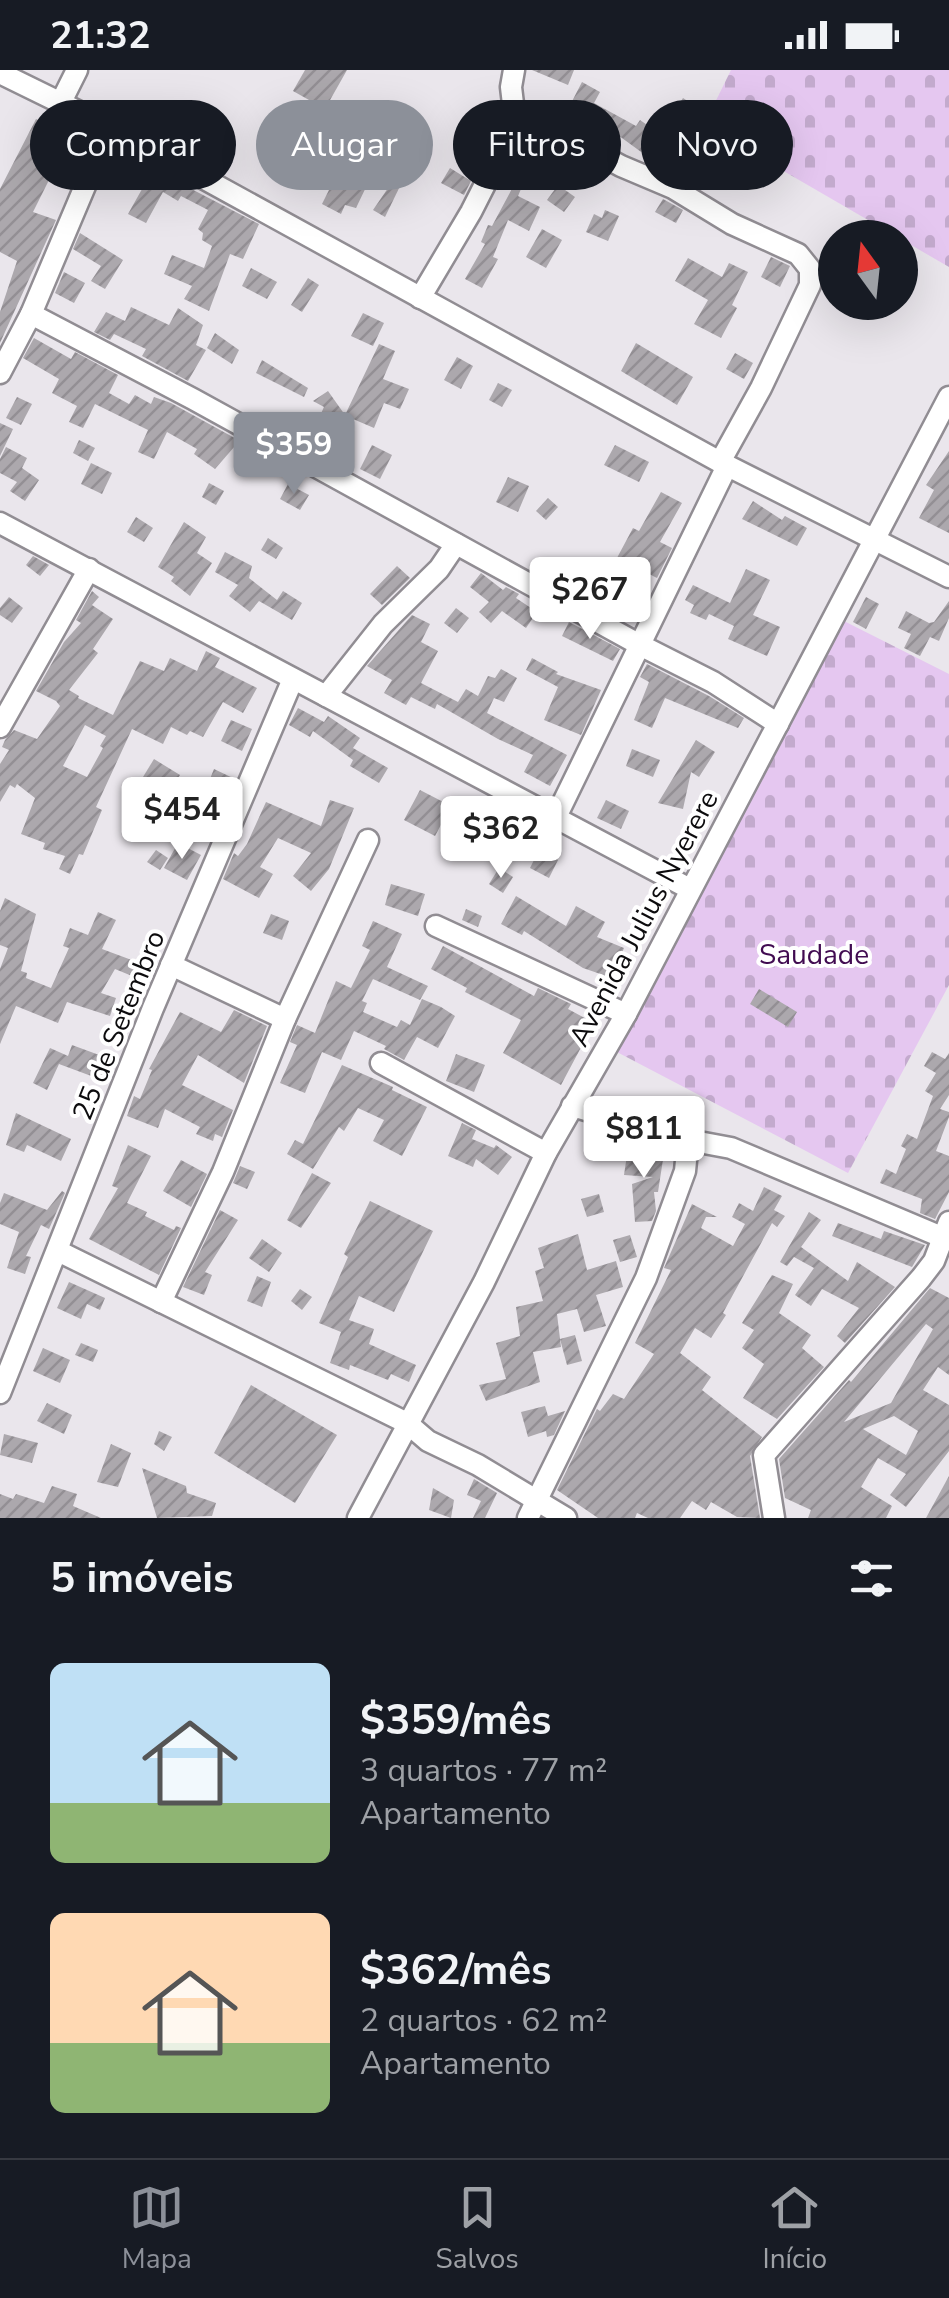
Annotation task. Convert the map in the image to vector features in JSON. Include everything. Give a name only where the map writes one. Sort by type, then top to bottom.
[{"type":"street","points":[[63,100],[78,70]]},
{"type":"street","points":[[513,100],[514,70]]},
{"type":"street","points":[[0,74],[58,100]]},
{"type":"street","points":[[554,819],[810,285],[810,269],[798,254],[621,165]]},
{"type":"street","points":[[0,373],[31,314],[83,190]]},
{"type":"street","points":[[224,190],[724,464],[949,578]]},
{"type":"street","points":[[420,298],[482,190]]},
{"type":"street","points":[[31,314],[713,682],[778,724]]},
{"type":"street","name":"Avenida Julius Nyerere","points":[[358,1518],[484,1282],[546,1153],[626,1014],[949,397]]},
{"type":"street","points":[[0,523],[690,888]]},
{"type":"street","points":[[326,696],[383,624],[439,569],[456,544]]},
{"type":"street","points":[[0,727],[89,569]]},
{"type":"street","name":"25 de Setembro","points":[[0,1393],[172,965],[293,679]]},
{"type":"street","points":[[160,1302],[254,1102],[285,1019],[368,840]]},
{"type":"street","points":[[436,926],[626,1014]]},
{"type":"street","points":[[172,965],[285,1019]]},
{"type":"street","points":[[381,1064],[546,1153]]},
{"type":"street","points":[[572,1106],[688,1140],[731,1148],[947,1233],[921,1278],[764,1455],[774,1518]]},
{"type":"street","points":[[533,1509],[646,1278],[685,1171],[688,1140]]},
{"type":"street","points":[[58,1252],[407,1423],[428,1441],[533,1509],[566,1518]]},
{"type":"green space","points":[[731,70],[949,70],[949,267],[918,249],[918,220],[868,220],[793,177],[793,100],[716,100]]},
{"type":"green space","name":"Saudade","points":[[838,618],[949,674],[949,985],[848,1173],[615,1051]]},
{"type":"building","points":[[305,70],[347,70],[330,100],[309,100],[293,91]]},
{"type":"building","points":[[532,70],[574,70],[568,85]]},
{"type":"building","points":[[582,82],[600,92],[596,100],[573,100]]},
{"type":"building","points":[[621,118],[636,126],[641,121],[641,152],[621,137]]},
{"type":"building","points":[[30,131],[30,190],[44,190],[33,212],[56,220],[0,343],[0,312],[17,261],[0,252],[0,189]]},
{"type":"building","points":[[450,168],[453,170],[453,189],[441,183]]},
{"type":"building","points":[[142,190],[193,190],[259,224],[243,259],[230,254],[209,311],[184,299],[192,286],[164,274],[172,255],[204,268],[212,246],[202,240],[203,233],[198,229],[208,210],[163,192],[146,223],[128,214]]},
{"type":"building","points":[[329,190],[365,190],[356,208],[345,205],[341,214],[322,204]]},
{"type":"building","points":[[387,190],[398,190],[385,217],[373,210]]},
{"type":"building","points":[[511,190],[521,190],[518,196],[540,207],[529,231],[508,220],[493,257],[498,259],[482,288],[465,279],[485,244],[481,242],[488,225],[492,226]]},
{"type":"building","points":[[554,190],[565,190],[575,197],[564,212],[547,200]]},
{"type":"building","points":[[663,199],[683,210],[676,223],[655,212]]},
{"type":"building","points":[[605,210],[619,216],[608,241],[586,232],[594,214],[602,218]]},
{"type":"building","points":[[542,229],[562,240],[546,268],[526,257]]},
{"type":"building","points":[[80,233],[123,260],[105,289],[91,281],[101,266],[73,249]]},
{"type":"building","points":[[771,257],[790,266],[780,287],[761,277]]},
{"type":"building","points":[[688,258],[722,277],[729,263],[748,272],[732,305],[737,308],[721,338],[694,324],[708,300],[675,281]]},
{"type":"building","points":[[251,268],[277,282],[267,299],[242,286]]},
{"type":"building","points":[[64,272],[85,283],[74,303],[55,293]]},
{"type":"building","points":[[308,278],[319,285],[302,312],[291,305]]},
{"type":"building","points":[[131,307],[169,325],[178,308],[203,325],[196,345],[206,350],[188,381],[142,356],[146,349],[114,334],[110,340],[94,332],[106,312],[125,321]]},
{"type":"building","points":[[363,313],[384,323],[373,346],[351,336]]},
{"type":"building","points":[[215,333],[239,350],[232,364],[207,348]]},
{"type":"building","points":[[34,338],[71,359],[75,352],[118,375],[109,393],[129,404],[135,395],[151,404],[154,397],[171,403],[269,457],[265,464],[235,446],[215,469],[194,454],[197,449],[167,432],[154,459],[138,452],[148,430],[95,404],[83,428],[69,422],[77,406],[52,393],[59,379],[23,358]]},
{"type":"building","points":[[636,343],[693,377],[677,405],[621,371]]},
{"type":"building","points":[[379,344],[395,351],[383,379],[409,389],[400,409],[384,403],[374,428],[346,416],[351,422],[317,422],[324,407],[313,401],[328,391],[345,415]]},
{"type":"building","points":[[735,353],[753,363],[744,379],[726,369]]},
{"type":"building","points":[[457,357],[473,366],[461,389],[444,380]]},
{"type":"building","points":[[262,360],[308,388],[304,397],[256,373]]},
{"type":"building","points":[[498,383],[512,390],[502,407],[489,400]]},
{"type":"building","points":[[17,397],[32,404],[21,425],[6,418]]},
{"type":"building","points":[[0,423],[13,429],[0,456]]},
{"type":"building","points":[[79,440],[95,448],[88,461],[73,453]]},
{"type":"building","points":[[372,445],[392,455],[380,479],[360,469]]},
{"type":"building","points":[[615,445],[649,462],[639,482],[604,465]]},
{"type":"building","points":[[6,447],[27,458],[22,468],[39,480],[25,501],[10,491],[17,482],[0,473],[0,459]]},
{"type":"building","points":[[949,451],[949,533],[919,518],[934,490],[926,485]]},
{"type":"building","points":[[91,463],[112,473],[102,494],[81,484]]},
{"type":"building","points":[[508,477],[529,486],[518,512],[496,502]]},
{"type":"building","points":[[209,483],[224,491],[216,505],[202,497]]},
{"type":"building","points":[[288,484],[309,495],[300,510],[280,499]]},
{"type":"building","points":[[661,492],[682,503],[660,542],[672,548],[657,578],[645,572],[625,612],[559,579],[566,567],[598,585],[633,528],[639,531]]},
{"type":"building","points":[[548,498],[558,507],[546,520],[536,511]]},
{"type":"building","points":[[753,501],[782,520],[785,516],[807,528],[797,546],[742,519]]},
{"type":"building","points":[[136,517],[153,528],[144,542],[127,532]]},
{"type":"building","points":[[184,522],[206,537],[197,553],[212,563],[190,596],[171,581],[174,577],[158,567]]},
{"type":"building","points":[[268,538],[283,548],[276,559],[261,550]]},
{"type":"building","points":[[225,552],[252,566],[249,578],[277,600],[283,591],[302,603],[292,620],[259,601],[250,612],[229,596],[238,585],[215,572]]},
{"type":"building","points":[[33,556],[49,565],[40,576],[26,565]]},
{"type":"building","points":[[397,566],[410,578],[382,605],[370,594]]},
{"type":"building","points":[[746,569],[770,580],[753,615],[780,627],[767,656],[728,639],[734,626],[709,614],[706,620],[690,613],[694,605],[685,600],[693,585],[730,603]]},
{"type":"building","points":[[481,573],[503,590],[506,587],[519,594],[516,598],[537,612],[526,628],[502,611],[491,623],[479,612],[489,602],[470,587]]},
{"type":"building","points":[[92,591],[99,597],[92,605],[113,619],[93,649],[98,653],[69,690],[113,715],[140,661],[164,671],[170,658],[197,671],[206,651],[220,658],[215,667],[257,688],[243,713],[223,702],[203,737],[171,727],[163,744],[132,729],[96,807],[102,810],[83,855],[79,854],[70,874],[59,869],[65,856],[43,849],[45,843],[21,834],[35,798],[17,784],[15,788],[10,785],[0,802],[0,764],[9,750],[2,747],[14,730],[37,739],[60,706],[36,691],[64,642],[81,623],[76,620]],"holes":[[[85,725],[106,736],[87,777],[63,766]]]},
{"type":"building","points":[[9,597],[23,608],[12,623],[0,615],[0,608]]},
{"type":"building","points":[[866,597],[879,604],[866,629],[853,622]]},
{"type":"building","points":[[949,601],[949,618],[939,641],[930,637],[920,656],[904,648],[911,634],[898,628],[906,611],[934,622]]},
{"type":"building","points":[[456,608],[469,618],[457,633],[444,623]]},
{"type":"building","points":[[412,615],[430,624],[421,642],[438,651],[421,683],[458,702],[466,689],[478,696],[488,676],[495,678],[501,669],[517,678],[504,702],[494,698],[487,713],[567,755],[550,786],[524,772],[533,755],[437,704],[435,709],[411,697],[406,705],[384,693],[392,680],[367,666]]},
{"type":"building","points":[[569,622],[620,649],[613,661],[562,636]]},
{"type":"building","points":[[532,658],[556,674],[601,690],[581,735],[544,720],[558,687],[526,670]]},
{"type":"building","points":[[647,664],[744,718],[738,728],[665,698],[652,728],[634,720],[649,682],[640,677]]},
{"type":"building","points":[[298,708],[324,722],[328,716],[360,738],[353,748],[388,768],[379,783],[350,766],[353,760],[313,731],[310,737],[289,725]]},
{"type":"building","points":[[231,720],[252,729],[242,751],[221,741]]},
{"type":"building","points":[[696,740],[715,752],[699,777],[691,772],[683,809],[658,803]]},
{"type":"building","points":[[632,749],[660,760],[653,777],[626,766]]},
{"type":"building","points":[[154,759],[180,775],[169,793],[143,777]]},
{"type":"building","points":[[214,769],[235,779],[226,798],[206,789]]},
{"type":"building","points":[[420,790],[451,806],[435,836],[404,820]]},
{"type":"building","points":[[173,798],[189,804],[184,818],[168,812]]},
{"type":"building","points":[[330,800],[354,808],[329,869],[311,891],[293,876],[311,853],[278,838],[260,867],[273,874],[259,898],[223,879],[234,853],[238,856],[247,844],[266,802],[321,826]]},
{"type":"building","points":[[606,800],[629,811],[621,829],[597,818]]},
{"type":"building","points":[[477,809],[505,824],[496,840],[468,825]]},
{"type":"building","points":[[178,843],[201,855],[187,880],[164,868]]},
{"type":"building","points":[[156,850],[168,858],[160,870],[147,862]]},
{"type":"building","points":[[539,850],[558,860],[549,878],[530,868]]},
{"type":"building","points":[[499,868],[513,877],[503,893],[489,884]]},
{"type":"building","points":[[391,884],[425,894],[418,916],[385,905]]},
{"type":"building","points":[[516,896],[566,926],[576,906],[605,922],[597,937],[624,948],[612,978],[583,968],[524,931],[522,935],[501,924]]},
{"type":"building","points":[[5,898],[36,914],[21,971],[27,973],[26,978],[51,988],[69,948],[63,946],[70,928],[88,935],[98,912],[116,920],[102,949],[137,962],[132,976],[115,969],[101,993],[116,998],[110,1016],[67,1002],[58,1023],[16,1006],[0,1044],[0,969],[8,948],[0,945],[0,911]]},
{"type":"building","points":[[466,909],[482,916],[478,927],[462,920]]},
{"type":"building","points":[[271,914],[289,921],[282,940],[263,933]]},
{"type":"building","points":[[373,921],[402,934],[387,967],[428,986],[420,1000],[373,979],[362,1001],[367,1003],[363,1012],[397,1027],[401,1020],[410,1025],[422,999],[441,1007],[455,1016],[438,1048],[417,1037],[404,1060],[384,1049],[386,1046],[354,1031],[341,1060],[322,1052],[305,1093],[280,1083],[297,1045],[290,1042],[297,1025],[315,1033],[336,981],[351,988],[370,950],[362,946]]},
{"type":"building","points":[[443,946],[534,996],[538,988],[571,1004],[568,1009],[594,1023],[561,1085],[503,1053],[521,1020],[465,992],[467,988],[431,969]]},
{"type":"building","points":[[759,989],[797,1012],[788,1027],[750,1004]]},
{"type":"building","points":[[234,1010],[267,1026],[244,1083],[198,1055],[182,1085],[233,1110],[222,1137],[215,1134],[213,1141],[196,1134],[200,1127],[165,1109],[158,1128],[127,1116],[134,1096],[140,1099],[152,1070],[149,1069],[180,1012],[221,1032]]},
{"type":"building","points":[[72,1045],[110,1059],[102,1080],[59,1064],[47,1090],[33,1083],[50,1048],[68,1056]]},
{"type":"building","points":[[932,1052],[945,1059],[949,1053],[949,1095],[940,1109],[949,1112],[949,1117],[936,1151],[949,1156],[949,1192],[935,1219],[920,1213],[922,1199],[880,1183],[886,1169],[896,1174],[906,1149],[901,1146],[907,1134],[917,1139],[933,1096],[925,1091],[936,1073],[924,1066]]},
{"type":"building","points":[[456,1054],[485,1065],[474,1092],[446,1081]]},
{"type":"building","points":[[342,1065],[427,1107],[402,1156],[373,1141],[384,1120],[358,1108],[344,1131],[339,1127],[313,1169],[287,1154],[295,1140],[303,1144]]},
{"type":"building","points":[[16,1113],[71,1139],[61,1161],[27,1145],[24,1152],[6,1145]]},
{"type":"building","points":[[462,1123],[476,1130],[472,1139],[494,1148],[496,1145],[512,1157],[498,1175],[476,1159],[473,1167],[448,1156]]},
{"type":"building","points":[[128,1145],[151,1156],[127,1203],[174,1230],[176,1226],[181,1228],[159,1275],[89,1239],[118,1188],[112,1186]]},
{"type":"building","points":[[628,1148],[664,1153],[658,1192],[654,1192],[656,1211],[652,1221],[635,1222],[632,1184],[653,1177],[624,1175]]},
{"type":"building","points":[[181,1160],[207,1174],[191,1207],[163,1191]]},
{"type":"building","points":[[240,1166],[255,1172],[247,1189],[233,1183]]},
{"type":"building","points":[[312,1173],[331,1183],[301,1228],[287,1220]]},
{"type":"building","points":[[764,1187],[782,1196],[774,1210],[785,1216],[777,1227],[772,1223],[711,1338],[695,1328],[680,1353],[711,1377],[702,1390],[762,1437],[750,1456],[760,1518],[737,1517],[711,1502],[706,1510],[692,1501],[680,1518],[648,1518],[637,1513],[635,1518],[598,1518],[557,1490],[597,1409],[600,1411],[613,1394],[624,1399],[654,1354],[635,1343],[671,1270],[664,1268],[692,1204],[717,1217],[706,1217],[701,1228],[733,1246],[745,1224],[732,1217],[739,1203],[753,1211]]},
{"type":"building","points":[[62,1191],[65,1193],[49,1229],[41,1225],[26,1256],[31,1257],[25,1274],[7,1268],[19,1232],[0,1224],[4,1193],[47,1210]]},
{"type":"building","points":[[599,1194],[604,1212],[587,1217],[581,1199]]},
{"type":"building","points":[[370,1201],[433,1231],[394,1312],[359,1296],[349,1320],[374,1329],[369,1344],[416,1365],[409,1382],[391,1374],[388,1380],[350,1365],[349,1370],[330,1363],[341,1332],[319,1323],[348,1257],[344,1254]]},
{"type":"building","points":[[220,1210],[238,1220],[205,1272],[212,1275],[204,1295],[183,1287]]},
{"type":"building","points":[[809,1212],[821,1220],[801,1247],[848,1281],[857,1262],[895,1287],[845,1343],[837,1336],[859,1308],[822,1289],[811,1306],[795,1295],[814,1268],[794,1257],[787,1266],[780,1262]]},
{"type":"building","points":[[838,1223],[881,1239],[884,1231],[925,1245],[912,1267],[832,1236]]},
{"type":"building","points":[[578,1234],[587,1270],[616,1261],[623,1287],[596,1295],[606,1326],[584,1332],[577,1309],[557,1314],[561,1347],[533,1352],[540,1382],[486,1401],[479,1385],[506,1379],[496,1343],[520,1336],[516,1307],[543,1301],[535,1271],[544,1268],[538,1248]]},
{"type":"building","points":[[630,1235],[637,1257],[620,1262],[613,1240]]},
{"type":"building","points":[[262,1239],[282,1253],[269,1272],[249,1258]]},
{"type":"building","points":[[772,1275],[793,1284],[779,1313],[811,1335],[802,1348],[824,1367],[777,1419],[743,1398],[764,1364],[742,1348],[754,1330],[742,1323]]},
{"type":"building","points":[[257,1276],[271,1282],[262,1307],[247,1301]]},
{"type":"building","points":[[69,1282],[105,1298],[100,1310],[87,1304],[81,1319],[57,1308]]},
{"type":"building","points":[[930,1288],[949,1298],[949,1375],[938,1367],[923,1390],[949,1405],[949,1451],[906,1507],[890,1495],[906,1474],[878,1458],[861,1487],[892,1506],[886,1518],[808,1518],[811,1510],[785,1498],[779,1459],[851,1382]],"holes":[[[926,1324],[933,1329],[891,1403],[844,1422]],[[894,1416],[918,1431],[906,1455],[863,1429]]]},
{"type":"building","points":[[300,1289],[312,1297],[302,1310],[291,1301]]},
{"type":"building","points":[[575,1335],[582,1361],[567,1365],[560,1339]]},
{"type":"building","points":[[81,1343],[98,1350],[93,1362],[75,1355]]},
{"type":"building","points":[[43,1348],[70,1360],[60,1383],[33,1371]]},
{"type":"building","points":[[251,1385],[337,1435],[295,1503],[214,1453]]},
{"type":"building","points":[[47,1403],[72,1415],[64,1434],[37,1421]]},
{"type":"building","points":[[545,1406],[548,1416],[565,1411],[554,1435],[547,1437],[546,1431],[528,1437],[521,1412]]},
{"type":"building","points":[[159,1431],[172,1437],[164,1451],[154,1444]]},
{"type":"building","points":[[4,1434],[38,1443],[32,1463],[0,1455]]},
{"type":"building","points":[[111,1444],[131,1453],[118,1487],[97,1482]]},
{"type":"building","points":[[142,1468],[186,1486],[187,1493],[216,1503],[212,1516],[157,1518]]},
{"type":"building","points":[[949,1476],[949,1518],[926,1518]]},
{"type":"building","points":[[474,1479],[497,1493],[485,1518],[473,1518],[481,1501],[467,1495]]},
{"type":"building","points":[[52,1486],[77,1494],[73,1506],[101,1518],[0,1518],[0,1494],[13,1499],[16,1494],[44,1503]]},
{"type":"building","points":[[433,1488],[454,1500],[451,1518],[429,1510]]}]
